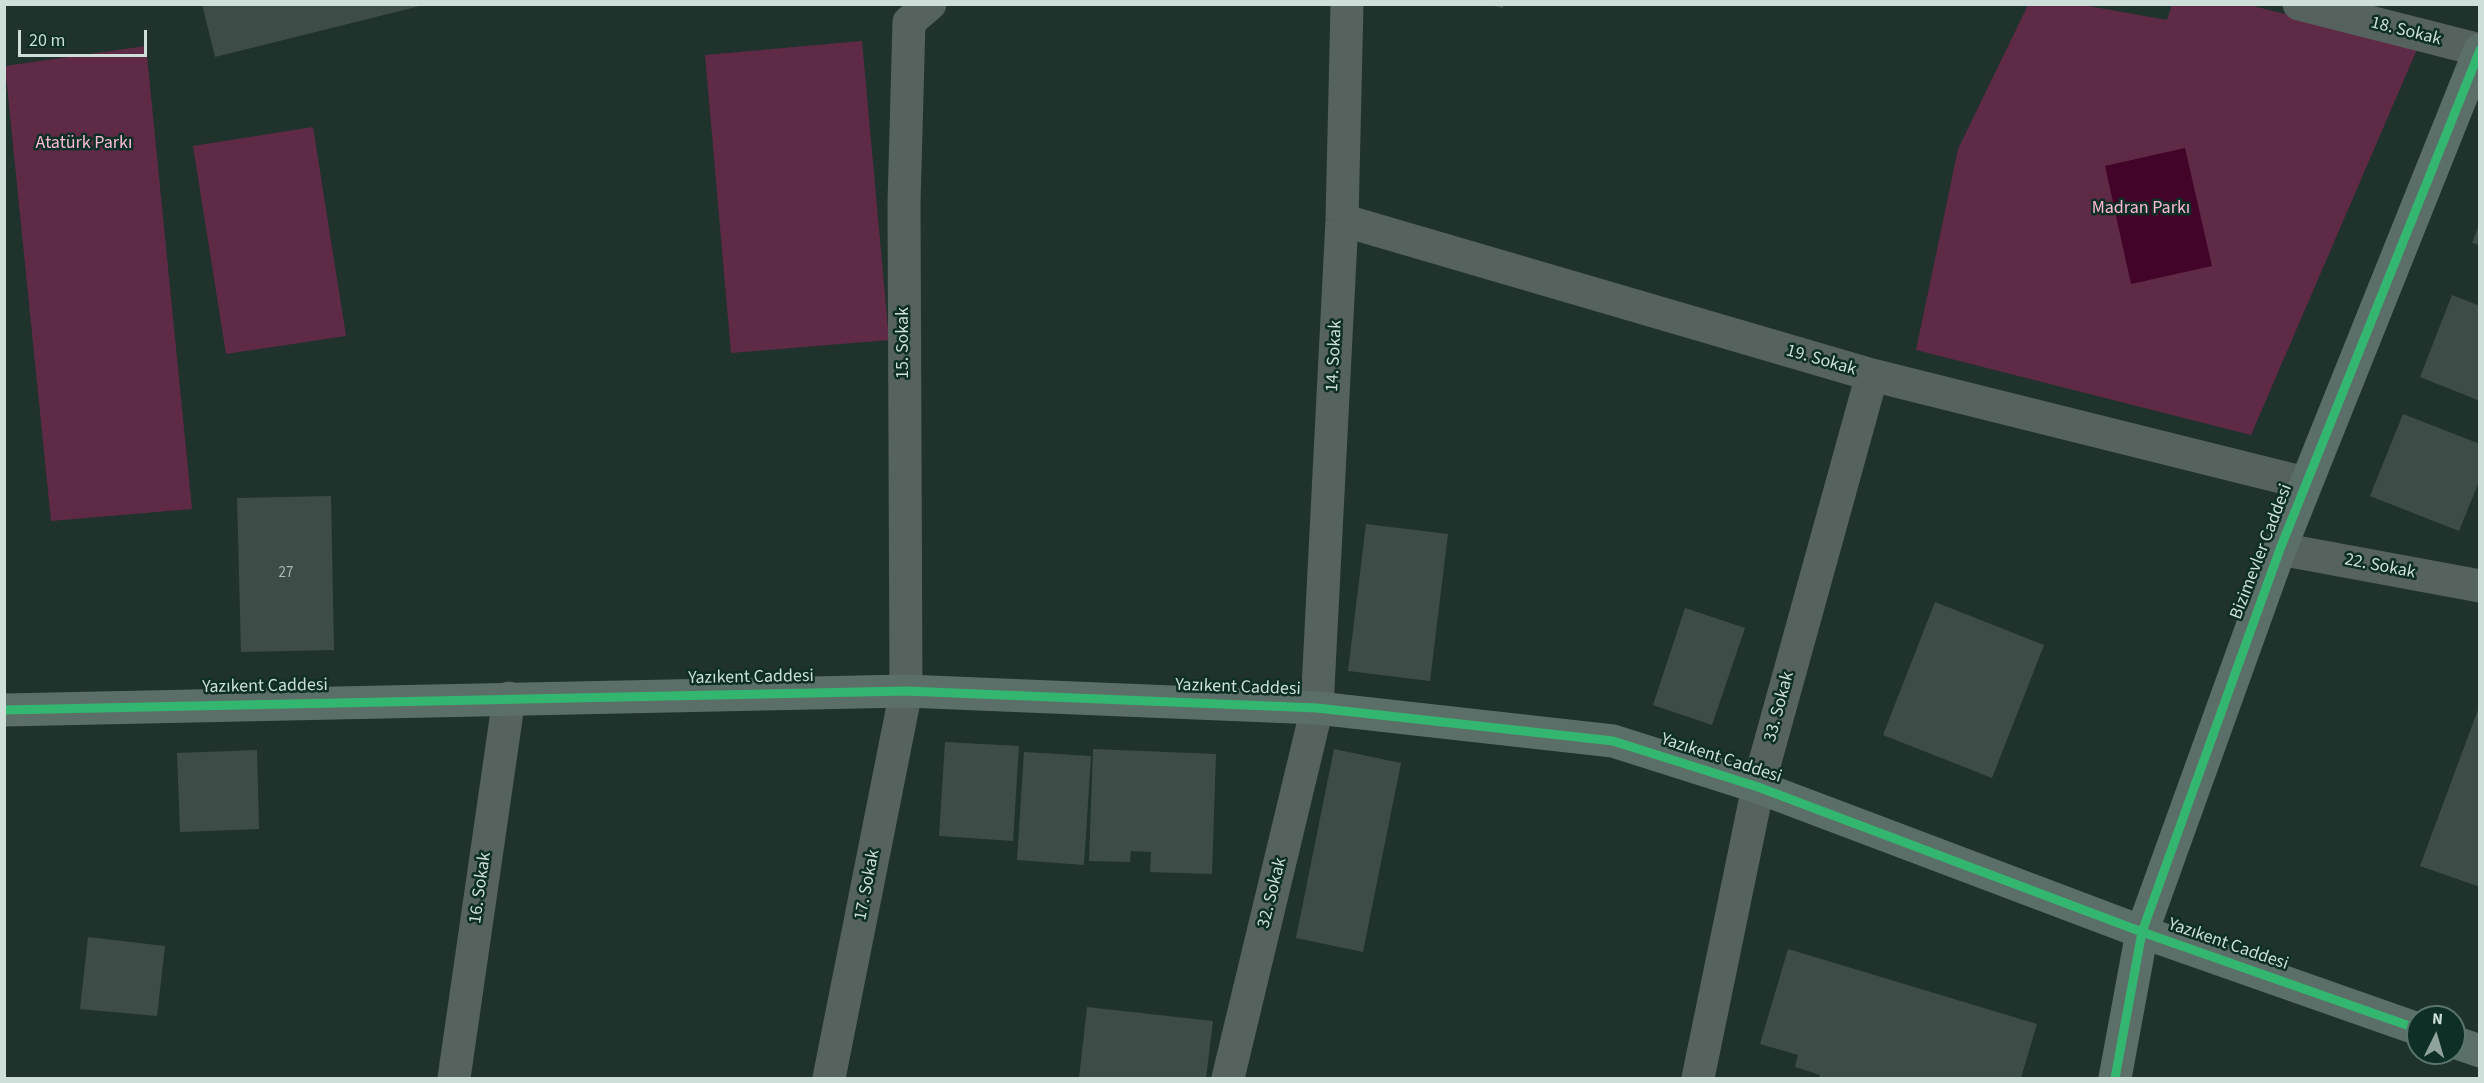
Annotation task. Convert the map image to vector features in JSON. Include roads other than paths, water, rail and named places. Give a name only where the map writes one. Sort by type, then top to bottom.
[{"type":"street","name":"15. Sokak","points":[[906,691],[904,203],[909,22],[930,4]]},
{"type":"street","name":"14. Sokak","points":[[1317,708],[1342,220],[1347,4]]},
{"type":"street","name":"18. Sokak","points":[[2299,4],[2480,50]]},
{"type":"street","name":"Bizimevler Caddesi","points":[[2115,1078],[2142,932],[2280,549],[2480,50]]},
{"type":"street","name":"19. Sokak","points":[[1342,220],[1872,375],[2306,483]]},
{"type":"street","name":"33. Sokak","points":[[1698,1078],[1758,788],[1872,375]]},
{"type":"street","name":"22. Sokak","points":[[2280,549],[2480,586]]},
{"type":"street","name":"Yazıkent Caddesi","points":[[4,710],[906,691],[1317,708],[1614,741],[1758,788],[2142,932],[2406,1025]]},
{"type":"street","name":"17. Sokak","points":[[830,1078],[906,691]]},
{"type":"street","name":"16. Sokak","points":[[454,1078],[509,698]]},
{"type":"street","name":"32. Sokak","points":[[1228,1078],[1317,708]]},
{"type":"park label","name":"Atatürk Parkı","points":[[84,144]]},
{"type":"park label","name":"Madran Parkı","points":[[2141,209]]}]
